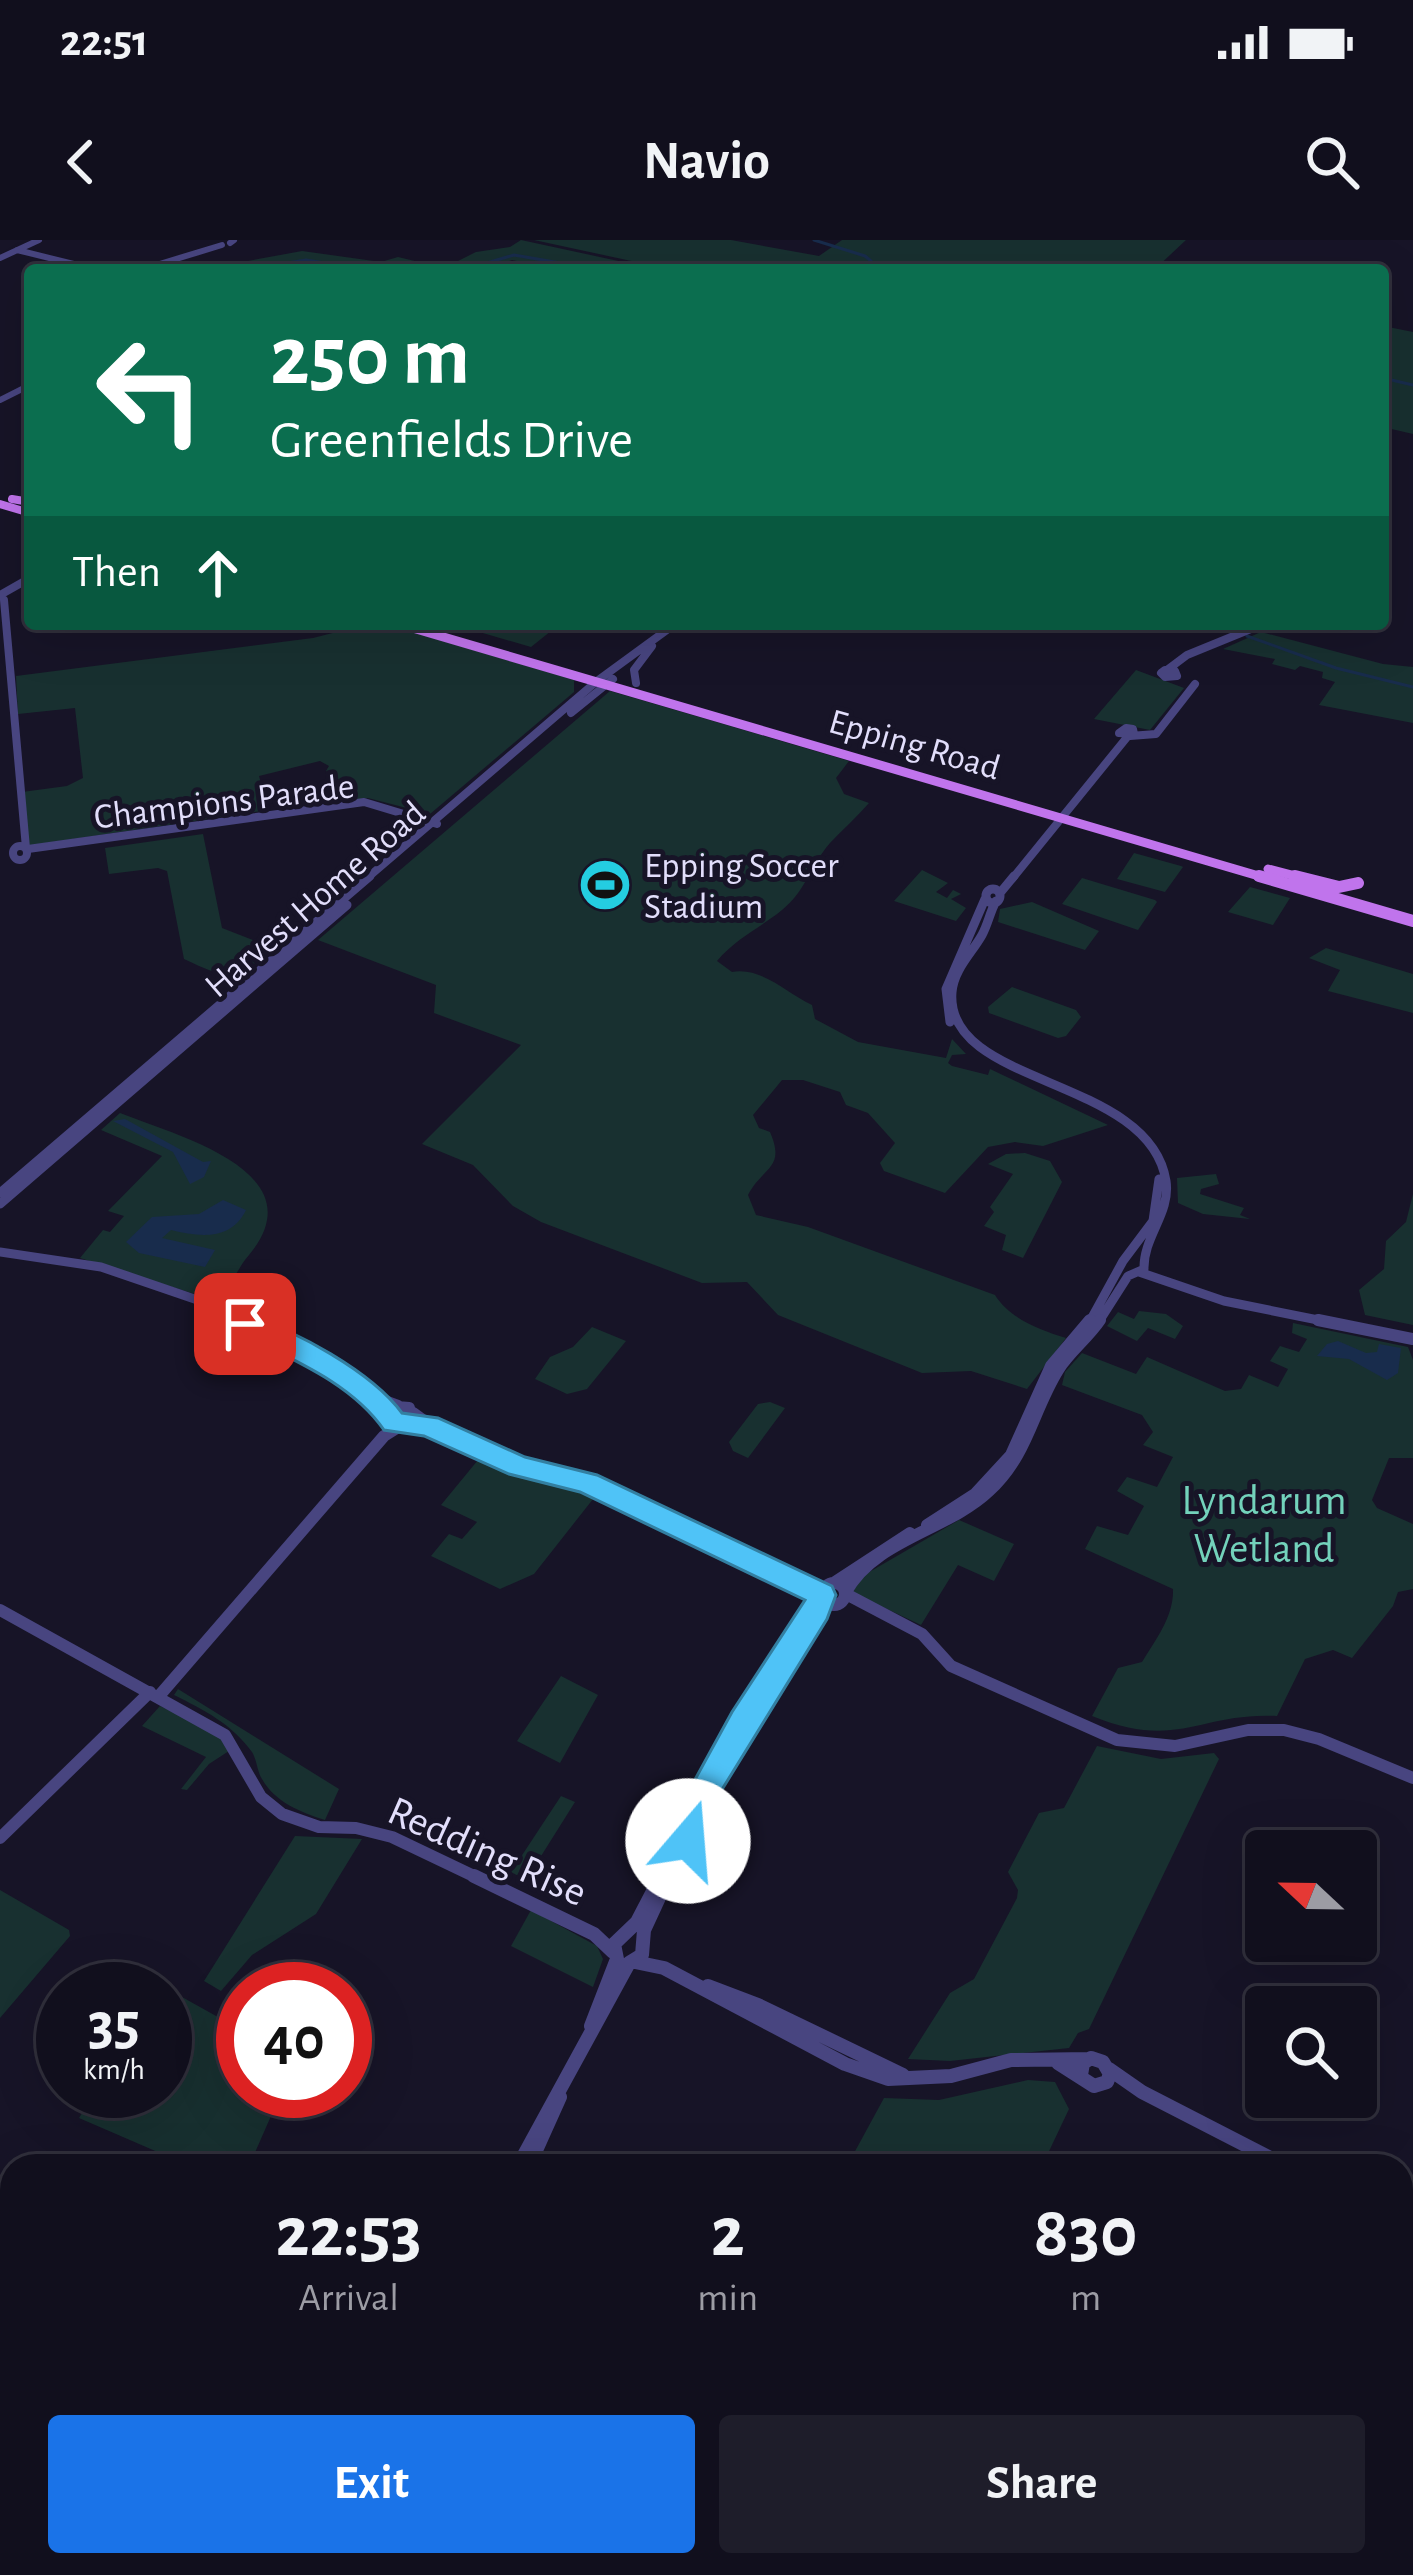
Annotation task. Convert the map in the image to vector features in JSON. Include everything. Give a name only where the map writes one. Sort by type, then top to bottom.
[{"type":"main road","name":"Epping Road","points":[[420,630],[578,676],[636,683],[1061,813],[1099,829],[1413,917]]},
{"type":"main road","name":"Epping Road","points":[[448,630],[1061,813],[1268,869],[1413,917]]},
{"type":"main road","points":[[1268,869],[1339,887],[1358,883]]},
{"type":"street","points":[[12,253],[36,241]]},
{"type":"street","points":[[159,264],[224,243]]},
{"type":"street","points":[[12,253],[66,264]]},
{"type":"street","points":[[12,253],[64,264]]},
{"type":"street","points":[[3,598],[20,852]]},
{"type":"street","name":"Harvest Home Road","points":[[0,1193],[668,630]]},
{"type":"street","points":[[529,2154],[743,1722],[834,1594],[884,1554],[961,1510],[1018,1459],[1058,1363],[1134,1265],[1162,1207],[1159,1166],[1131,1129],[1057,1088],[992,1062],[953,1021],[945,984],[993,896],[1100,764],[1128,734],[1154,733],[1192,686],[1173,673],[1212,646],[1251,630]]},
{"type":"street","name":"Harvest Home Road","points":[[0,1204],[550,722],[664,633]]},
{"type":"street","points":[[0,640],[20,852]]},
{"type":"street","points":[[636,683],[634,670],[649,657],[652,646]]},
{"type":"street","points":[[550,722],[578,691],[578,676]]},
{"type":"street","name":"Champions Parade","points":[[0,856],[337,807],[368,807],[433,824]]},
{"type":"street","points":[[0,1252],[101,1268],[210,1310],[224,1306],[225,1316],[311,1355],[400,1419],[428,1426],[519,1466],[607,1491],[918,1631],[951,1666],[1117,1740],[1175,1746],[1247,1730],[1284,1730],[1319,1739],[1413,1778]]},
{"type":"street","points":[[1134,1265],[1265,1306],[1413,1336]]},
{"type":"street","points":[[0,1838],[154,1694],[400,1419],[401,1406],[378,1400]]},
{"type":"street","name":"Redding Rise","points":[[0,1610],[232,1742],[261,1797],[289,1817],[319,1827],[356,1828],[392,1837],[628,1950]]},
{"type":"street","points":[[628,1950],[857,2070],[888,2079],[951,2076],[1011,2060],[1099,2060],[1142,2092],[1263,2154]]},
{"type":"street","points":[[1081,2075],[1083,2063],[1090,2059]]},
{"type":"street","points":[[1054,2062],[1090,2085],[1142,2092]]},
{"type":"street","points":[[1103,2085],[1109,2069]]},
{"type":"green space","points":[[521,240],[632,264],[512,260],[452,264],[476,252],[510,247]]},
{"type":"green space","points":[[534,240],[731,240],[819,256],[842,240],[1186,240],[1160,264],[645,264]]},
{"type":"green space","points":[[302,251],[381,262],[398,257],[427,264],[232,264]]},
{"type":"green space","points":[[1389,327],[1413,332],[1413,434],[1389,428]]},
{"type":"green space","points":[[344,630],[406,630],[574,680],[574,692],[430,814],[368,798],[341,802],[332,792],[329,766],[320,761],[259,776],[268,810],[26,846],[22,792],[67,786],[83,778],[75,708],[18,714],[16,676]]},
{"type":"green space","points":[[473,630],[559,630],[531,647]]},
{"type":"green space","points":[[1261,632],[1383,664],[1413,667],[1413,723],[1319,705],[1335,682],[1322,678],[1323,672],[1300,666],[1295,670],[1272,664],[1275,659],[1223,649]]},
{"type":"green space","points":[[1136,670],[1184,688],[1150,730],[1094,719]]},
{"type":"green space","points":[[610,691],[849,761],[836,778],[844,794],[869,803],[830,843],[790,903],[717,961],[732,972],[753,973],[773,982],[812,1005],[815,1019],[858,1042],[946,1058],[952,1039],[966,1054],[952,1055],[948,1063],[952,1066],[988,1075],[990,1069],[1108,1125],[1043,1146],[1015,1142],[988,1147],[945,1193],[884,1171],[880,1163],[895,1143],[868,1113],[846,1105],[840,1092],[803,1080],[782,1080],[753,1115],[759,1128],[770,1132],[775,1153],[771,1166],[748,1195],[756,1215],[808,1227],[995,1295],[1017,1317],[1066,1338],[1027,1389],[971,1371],[922,1373],[778,1315],[747,1282],[702,1283],[541,1222],[513,1206],[473,1165],[422,1144],[521,1045],[434,1013],[436,985],[318,940]]},
{"type":"green space","points":[[203,834],[222,928],[273,948],[232,974],[184,959],[167,871],[109,874],[105,848]]},
{"type":"green space","points":[[1134,853],[1183,867],[1165,892],[1117,879]]},
{"type":"green space","points":[[922,870],[948,883],[936,892],[947,898],[953,890],[961,894],[951,899],[966,908],[956,921],[894,901]]},
{"type":"green space","points":[[1082,878],[1157,902],[1138,930],[1062,904]]},
{"type":"green space","points":[[1250,887],[1290,898],[1273,925],[1228,912]]},
{"type":"green space","points":[[1032,902],[1099,931],[1085,950],[998,922],[1000,909]]},
{"type":"green space","points":[[1326,948],[1413,974],[1413,1013],[1328,991],[1340,970],[1309,958]]},
{"type":"green space","points":[[1012,987],[1076,1010],[1081,1017],[1066,1036],[1058,1038],[989,1013],[988,1007]]},
{"type":"green space","points":[[120,1113],[232,1162],[254,1180],[266,1201],[266,1226],[217,1301],[80,1258],[103,1230],[110,1232],[124,1216],[108,1211],[162,1156],[101,1130]]},
{"type":"green space","points":[[1025,1153],[1050,1161],[1062,1182],[1023,1258],[1002,1250],[1006,1235],[984,1226],[994,1212],[990,1207],[1013,1174],[988,1164],[1006,1154]]},
{"type":"green space","points":[[1216,1174],[1219,1184],[1201,1189],[1200,1194],[1244,1208],[1240,1215],[1250,1219],[1203,1214],[1178,1203],[1177,1178]]},
{"type":"green space","points":[[1413,1194],[1413,1325],[1365,1315],[1359,1290],[1384,1269],[1386,1241],[1406,1222]]},
{"type":"green space","points":[[1139,1311],[1166,1314],[1183,1326],[1175,1339],[1148,1328],[1137,1341],[1107,1326],[1118,1312],[1134,1319]]},
{"type":"green space","name":"Lyndarum Wetland","points":[[1293,1323],[1408,1347],[1413,1360],[1413,1458],[1389,1458],[1372,1500],[1377,1508],[1413,1524],[1413,1589],[1398,1592],[1393,1606],[1352,1658],[1333,1650],[1305,1659],[1277,1716],[1146,1730],[1092,1716],[1118,1668],[1142,1662],[1167,1618],[1173,1589],[1085,1549],[1097,1526],[1128,1535],[1144,1506],[1117,1491],[1127,1477],[1157,1487],[1173,1457],[1143,1445],[1153,1432],[1142,1415],[1062,1385],[1065,1372],[1082,1353],[1136,1374],[1147,1357],[1225,1391],[1241,1389],[1249,1375],[1278,1387],[1288,1369],[1270,1361],[1280,1346],[1299,1352],[1307,1339],[1292,1333]]},
{"type":"green space","points":[[592,1327],[626,1341],[587,1389],[567,1394],[535,1379],[550,1357],[573,1347]]},
{"type":"green space","points":[[770,1402],[785,1408],[748,1458],[733,1451],[729,1442],[758,1404]]},
{"type":"green space","points":[[478,1460],[597,1494],[534,1574],[500,1589],[431,1556],[449,1534],[462,1539],[477,1522],[441,1505]]},
{"type":"green space","points":[[959,1520],[1014,1544],[994,1581],[958,1565],[921,1625],[853,1593],[859,1578]]},
{"type":"green space","points":[[561,1676],[598,1695],[560,1763],[517,1741]]},
{"type":"green space","points":[[178,1689],[339,1789],[325,1820],[274,1794],[262,1779],[254,1755],[236,1733],[174,1695]]},
{"type":"green space","points":[[160,1706],[211,1730],[232,1749],[209,1764],[187,1790],[181,1789],[206,1757],[142,1726]]},
{"type":"green space","points":[[1097,1746],[1161,1759],[1214,1753],[1219,1759],[1089,2029],[1078,2033],[1069,2048],[950,2061],[908,2059],[950,1993],[974,1979],[1017,1898],[1008,1872],[1039,1813],[1064,1808]]},
{"type":"green space","points":[[561,1796],[575,1802],[526,1880],[511,1872]]},
{"type":"green space","points":[[295,1836],[362,1839],[316,1914],[246,1962],[216,1962],[216,1988],[204,1981]]},
{"type":"green space","points":[[0,1890],[69,1930],[70,1936],[48,1962],[36,1962],[36,1976],[0,2018]]},
{"type":"green space","points":[[531,1910],[597,1946],[603,1959],[593,1987],[511,1946]]},
{"type":"green space","points":[[192,2003],[216,2016],[216,2118],[270,2118],[254,2154],[162,2154],[79,2118],[192,2118]]},
{"type":"green space","points":[[1028,2080],[1055,2082],[1069,2109],[1048,2154],[854,2154],[884,2098],[939,2100]]},
{"type":"water","points":[[125,1119],[203,1162],[211,1161],[204,1177],[190,1184],[173,1152],[113,1121]]},
{"type":"water","points":[[223,1200],[246,1210],[232,1227],[204,1235],[171,1230],[162,1238],[215,1250],[205,1267],[139,1253],[126,1242],[152,1217],[199,1214]]},
{"type":"water","points":[[1338,1341],[1366,1353],[1377,1352],[1379,1344],[1401,1348],[1398,1373],[1387,1380],[1349,1359],[1317,1356],[1327,1344]]},
{"type":"waterway","points":[[814,240],[865,256],[871,261],[867,264]]},
{"type":"waterway","points":[[483,264],[514,255],[566,264]]},
{"type":"waterway","points":[[281,264],[306,260],[331,264]]},
{"type":"waterway","points":[[1389,379],[1413,385]]},
{"type":"waterway","points":[[1247,636],[1336,668],[1413,687]]},
{"type":"place","name":"Epping Soccer Stadium","points":[[605,885]]},
{"type":"route","points":[[245,1324],[328,1366],[378,1400],[394,1422],[428,1426],[519,1466],[587,1483],[822,1595],[812,1619],[743,1722],[699,1799],[679,1838],[688,1841]]}]
